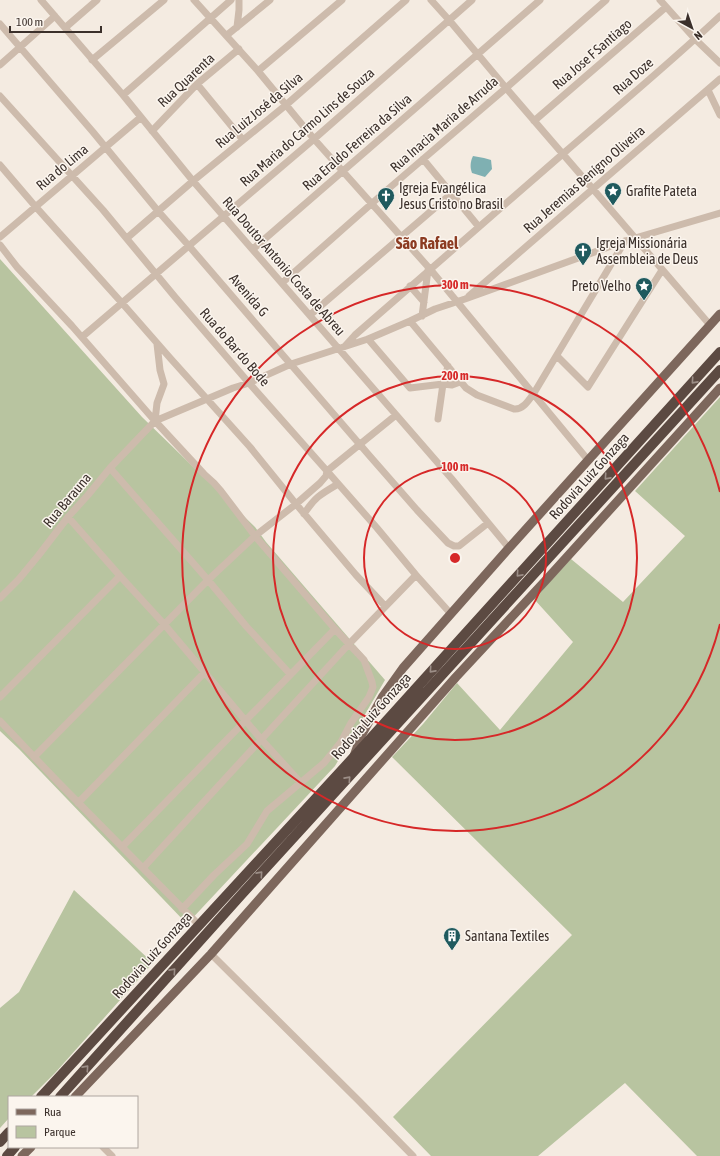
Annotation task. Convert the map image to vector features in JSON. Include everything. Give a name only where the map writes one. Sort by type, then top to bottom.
[{"type":"highway","name":"Rodovia Luiz Gonzaga","points":[[42,1096],[353,758],[720,352]]},
{"type":"highway","name":"Rodovia Luiz Gonzaga","points":[[61,1096],[247,888],[720,370]]},
{"type":"highway","points":[[0,1142],[8,1133]]},
{"type":"highway","points":[[7,1156],[14,1148]]},
{"type":"main road","points":[[353,758],[362,734],[387,690],[403,668],[720,314]]},
{"type":"main road","points":[[76,1096],[211,954],[451,683],[553,573],[720,388]]},
{"type":"main road","points":[[22,1156],[30,1148]]},
{"type":"street","name":"Rua Doutor Antonio Costa de Abreu","points":[[41,0],[123,95],[193,181],[310,315],[341,348],[396,416],[451,478],[509,548]]},
{"type":"street","points":[[66,28],[97,0]]},
{"type":"street","points":[[92,60],[164,0]]},
{"type":"street","points":[[194,0],[258,70],[314,139],[458,301],[588,460]]},
{"type":"street","points":[[123,95],[231,0]]},
{"type":"street","points":[[237,27],[239,0]]},
{"type":"street","points":[[227,35],[270,0]]},
{"type":"street","points":[[258,70],[342,0]]},
{"type":"street","name":"Rua Luiz José da Silva","points":[[127,238],[193,181],[286,105],[406,0]]},
{"type":"street","points":[[431,0],[710,325]]},
{"type":"street","name":"Rua Maria do Carmo Lins de Souza","points":[[82,337],[314,139],[472,0]]},
{"type":"street","name":"Rua Eraldo Ferreira da Silva","points":[[253,249],[540,0]]},
{"type":"street","name":"Rua Inacia Maria de Arruda","points":[[282,283],[606,0]]},
{"type":"street","points":[[664,3],[695,39],[720,63]]},
{"type":"street","name":"Rua Jose F Santiago","points":[[534,121],[664,3]]},
{"type":"street","points":[[0,64],[55,16]]},
{"type":"street","name":"Rua Doze","points":[[341,348],[429,269],[720,16]]},
{"type":"street","name":"Avenida G","points":[[0,24],[106,147],[158,211],[417,510],[454,546],[459,546],[488,523]]},
{"type":"street","name":"Rua Quarenta","points":[[152,131],[197,84],[239,49]]},
{"type":"street","name":"Rua Jeremias Benígno Oliveira","points":[[465,300],[720,79]]},
{"type":"street","points":[[197,84],[243,140]]},
{"type":"street","points":[[708,90],[720,115]]},
{"type":"street","name":"Rua do Bar do Bode","points":[[0,96],[127,238],[175,297],[249,383],[451,614]]},
{"type":"street","name":"Rua do Lima","points":[[0,237],[141,117]]},
{"type":"street","points":[[423,159],[479,227]]},
{"type":"street","points":[[0,165],[157,344],[250,447],[304,514],[384,606]]},
{"type":"street","points":[[310,315],[451,194]]},
{"type":"street","points":[[155,421],[233,388],[249,383],[291,364],[368,339],[435,309],[465,300],[625,241],[720,213]]},
{"type":"street","points":[[410,321],[466,388],[477,395],[517,409],[525,405],[534,393],[625,241]]},
{"type":"street","points":[[0,245],[26,278],[82,337],[155,421],[214,483],[255,536],[335,629],[364,660],[372,682],[372,693],[341,742],[324,763],[267,811],[244,848],[214,875],[182,909]]},
{"type":"street","points":[[422,316],[429,269]]},
{"type":"street","points":[[557,356],[588,387],[662,270]]},
{"type":"street","points":[[410,286],[424,302]]},
{"type":"street","points":[[368,339],[410,388],[443,384],[452,385],[460,382]]},
{"type":"street","points":[[155,421],[157,403],[164,384],[160,370],[157,344]]},
{"type":"street","points":[[438,419],[443,384],[448,366]]},
{"type":"street","points":[[34,757],[208,580],[255,536],[320,483],[326,476],[327,471],[396,416]]},
{"type":"street","name":"Rua Barauna","points":[[0,598],[19,579],[68,517],[110,468],[155,421]]},
{"type":"street","points":[[110,468],[208,580],[246,626],[290,674]]},
{"type":"street","points":[[304,514],[317,498],[338,484]]},
{"type":"street","points":[[68,517],[164,624],[261,739],[301,783]]},
{"type":"street","points":[[143,868],[384,606],[416,575]]},
{"type":"street","points":[[0,697],[120,576]]},
{"type":"street","points":[[122,847],[335,629]]},
{"type":"street","points":[[78,803],[204,672]]},
{"type":"street","points":[[0,721],[78,803],[199,925]]},
{"type":"street","points":[[211,954],[413,1156]]},
{"type":"street","points":[[104,1148],[112,1156]]},
{"type":"green space","points":[[0,259],[142,417],[255,527],[266,542],[385,680],[335,766],[187,924],[0,731]]},
{"type":"green space","points":[[720,397],[720,1156],[697,1156],[625,1083],[538,1156],[431,1156],[393,1117],[572,935],[392,757],[423,724],[457,683],[500,730],[573,642],[534,599],[571,559],[623,602],[685,536],[635,491]]},
{"type":"green space","points":[[74,890],[153,963],[55,1073],[32,1096],[8,1096],[8,1119],[0,1128],[0,1008],[19,992]]},
{"type":"water","points":[[473,156],[491,160],[492,169],[485,177],[472,173],[471,160]]},
{"type":"place","name":"Grafite Pateta","points":[[613,206]]},
{"type":"place","name":"Igreja Evangélica Jesus Cristo no Brasil","points":[[386,211]]},
{"type":"place","name":"Igreja Missionária Assembleia de Deus","points":[[583,266]]},
{"type":"place","name":"Preto Velho","points":[[644,301]]},
{"type":"place","name":"Santana Textiles","points":[[452,951]]},
{"type":"district","name":"São Rafael","points":[[427,243]]}]
